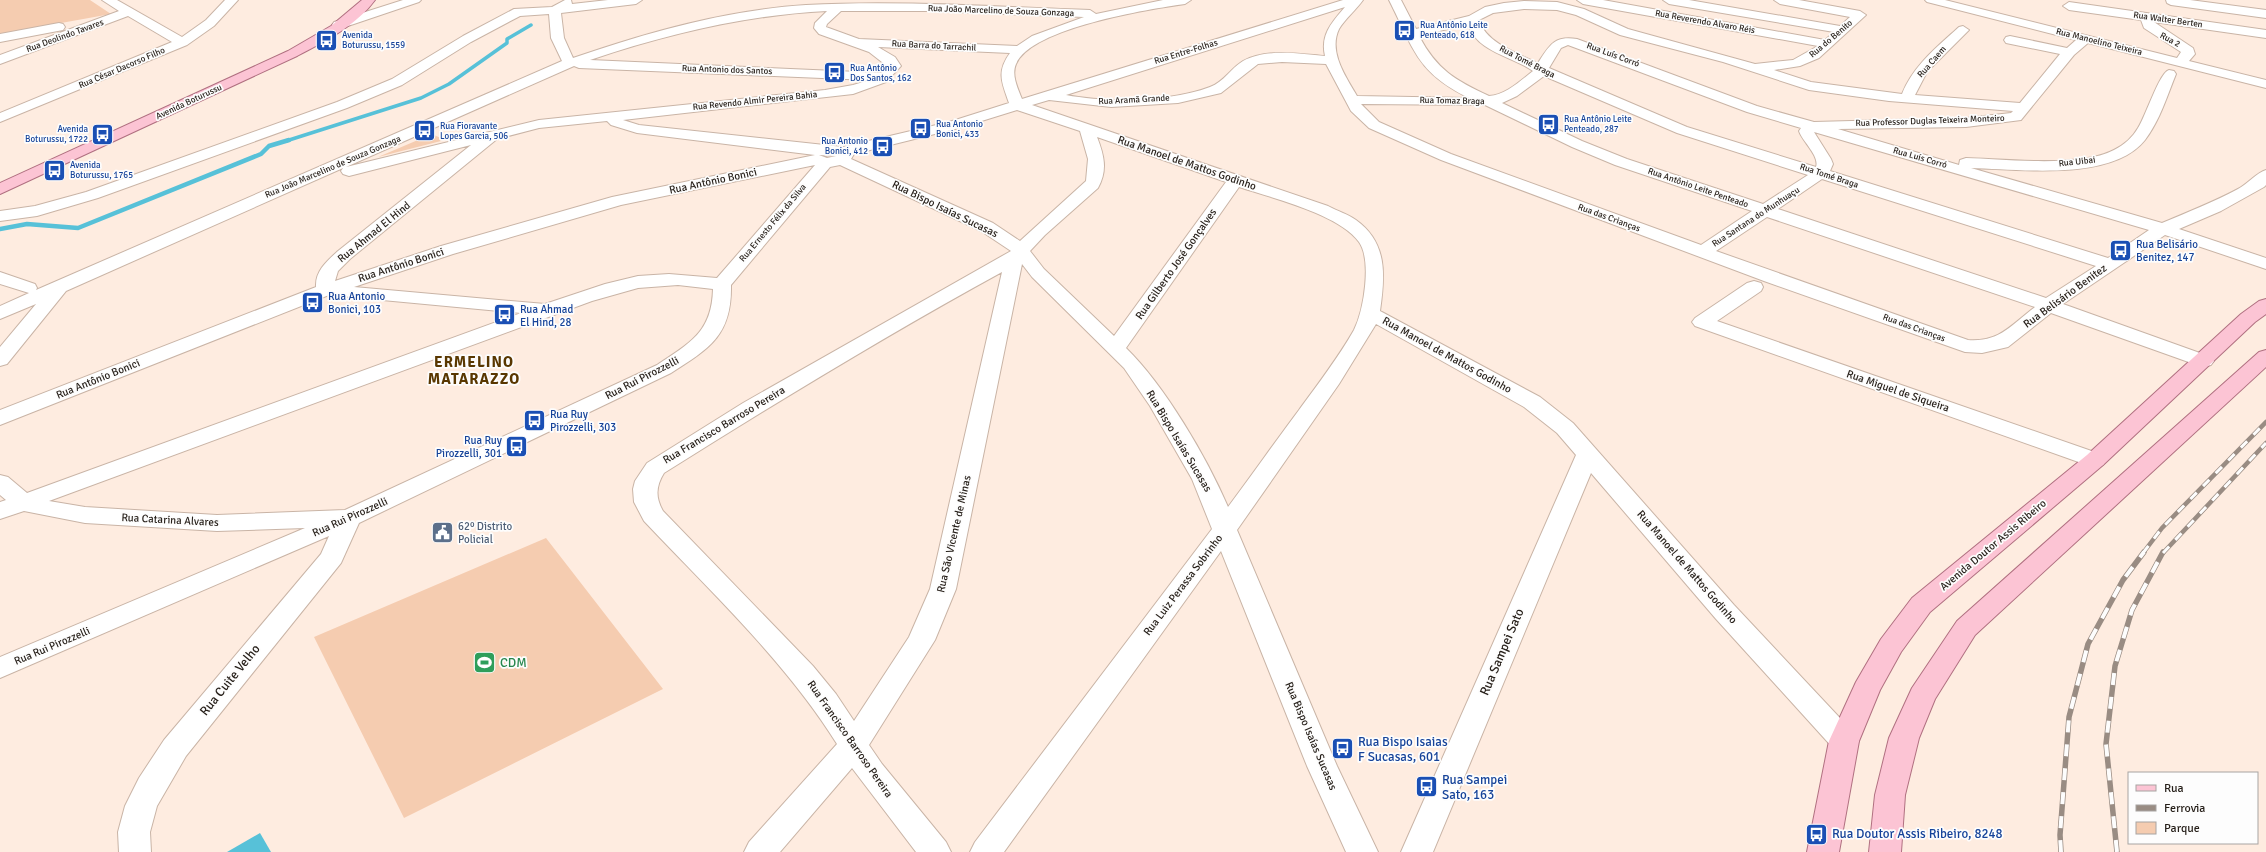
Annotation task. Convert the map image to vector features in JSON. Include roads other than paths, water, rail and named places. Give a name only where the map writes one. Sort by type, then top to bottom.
[{"type":"main road","name":"Avenida Boturussu","points":[[0,189],[264,68],[305,46],[338,25],[370,0]]},
{"type":"main road","name":"Avenida Doutor Assis Ribeiro","points":[[1823,852],[1844,741],[1866,690],[1891,646],[1921,605],[2095,460],[2204,361],[2248,318],[2266,305]]},
{"type":"main road","points":[[1885,852],[1890,795],[1904,738],[1922,696],[1966,628],[2266,356]]},
{"type":"street","points":[[108,0],[182,42]]},
{"type":"street","name":"Rua César Dacorso Filho","points":[[0,118],[182,42],[210,23],[232,0]]},
{"type":"street","points":[[338,25],[415,0]]},
{"type":"street","points":[[555,10],[574,0]]},
{"type":"street","points":[[0,216],[37,211],[92,195],[342,105],[397,82],[520,6],[555,10],[636,0]]},
{"type":"street","points":[[1017,105],[1007,76],[1010,62],[1019,50],[1068,27],[1105,14],[1185,0]]},
{"type":"street","name":"Rua das Crianças","points":[[1356,0],[1333,29],[1328,48],[1330,60],[1351,100],[1358,111],[1374,125],[1428,150],[1954,343],[1973,347],[1989,346]]},
{"type":"street","name":"Rua Entre-Folhas","points":[[1017,105],[1356,0]]},
{"type":"street","name":"Rua Antônio Leite Penteado","points":[[1395,0],[1419,50],[1434,72],[1452,84],[1488,102],[1621,162],[2049,305],[2204,361]]},
{"type":"street","name":"Rua Reverendo Alvaro Réis","points":[[1583,0],[1828,44]]},
{"type":"street","points":[[1669,0],[1842,30]]},
{"type":"street","name":"Rua do Benito","points":[[1755,68],[1799,62],[1813,56],[1860,16],[1780,0]]},
{"type":"street","name":"Rua Manoelino Teixeira","points":[[1931,0],[2066,15],[2086,39],[2263,80]]},
{"type":"street","points":[[2172,20],[2170,0],[2266,14]]},
{"type":"street","points":[[1412,34],[1474,19],[1489,10],[1512,6],[1538,5],[1565,8],[1580,12],[1624,32],[1728,59],[1809,86],[1907,98],[1998,106],[2021,113],[2069,52],[2086,39]]},
{"type":"street","points":[[838,7],[821,24],[820,28],[823,31],[878,52],[892,62],[894,66],[884,76]]},
{"type":"street","name":"Rua João Marcelino de Souza Gonzaga","points":[[0,313],[570,63],[630,43],[689,28],[780,12],[838,7],[1105,14]]},
{"type":"street","points":[[555,10],[557,41],[570,63]]},
{"type":"street","name":"Rua Deolindo Tavares","points":[[0,60],[129,12]]},
{"type":"street","name":"Rua Walter Berten","points":[[2066,15],[2147,17],[2266,34]]},
{"type":"street","name":"Rua 2","points":[[2147,17],[2148,25],[2153,30],[2188,50],[2188,54],[2180,62]]},
{"type":"street","points":[[0,38],[109,19]]},
{"type":"street","name":"Rua Tomé Braga","points":[[1474,19],[1476,30],[1483,38],[1509,55],[1540,70],[1682,130],[2109,264]]},
{"type":"street","name":"Rua Caem","points":[[1907,98],[1914,83],[1932,60],[1963,30]]},
{"type":"street","points":[[2010,40],[2069,52]]},
{"type":"street","name":"Rua Barra do Tarrachil","points":[[850,41],[1019,50]]},
{"type":"street","name":"Rua Tomaz Braga","points":[[1351,100],[1488,102],[1504,98],[1540,70],[1556,45],[1567,42],[1577,43]]},
{"type":"street","name":"Rua Luís Corró","points":[[1577,43],[1746,107],[2163,229],[2266,264]]},
{"type":"street","name":"Rua Aramã Grande","points":[[1046,95],[1091,102],[1135,102],[1174,98],[1217,89],[1231,81],[1246,64],[1252,61],[1270,59],[1330,60]]},
{"type":"street","name":"Rua Antonio dos Santos","points":[[570,63],[884,76]]},
{"type":"street","name":"Rua Uibai","points":[[1937,163],[2074,164],[2113,156],[2132,145],[2140,137],[2147,126],[2169,74]]},
{"type":"street","name":"Rua Revendo Almir Pereira Bahia","points":[[285,187],[497,133],[545,123],[837,92],[862,87],[884,76]]},
{"type":"street","name":"Rua Manoel de Mattos Godinho","points":[[1017,105],[1335,215],[1350,223],[1368,241],[1375,264],[1370,313],[1532,402],[1565,428],[1724,612],[1844,741]]},
{"type":"street","name":"Rua Antônio Bonici","points":[[0,418],[326,290],[454,248],[567,214],[618,201],[830,157],[954,125],[1017,105]]},
{"type":"street","name":"Rua Professor Duglas Teixeira Monteiro","points":[[1811,127],[1861,123],[1964,122],[2021,113]]},
{"type":"street","name":"Rua Bispo Isaías Sucasas","points":[[610,115],[616,122],[637,129],[830,157],[986,227],[1038,272],[1116,348],[1131,364],[1161,406],[1204,479],[1322,766],[1362,852]]},
{"type":"street","points":[[1811,127],[1806,131],[1807,136],[1820,152],[1825,164],[1821,173]]},
{"type":"street","name":"Rua Francisco Barroso Pereira","points":[[935,852],[871,773],[826,702],[803,673],[653,515],[646,502],[645,490],[647,481],[655,468],[666,460],[751,408],[1017,254],[1090,188],[1096,179],[1098,172],[1096,161],[1086,129]]},
{"type":"street","name":"Rua Ahmad El Hind","points":[[326,290],[324,280],[330,270],[344,255],[497,133]]},
{"type":"street","name":"Rua Ernesto Félix da Silva","points":[[722,284],[830,157]]},
{"type":"street","name":"Rua Santana do Munhuaçu","points":[[1704,252],[1821,173]]},
{"type":"street","name":"Rua Belisário Benitez","points":[[1989,346],[2001,343],[2049,305],[2163,229],[2215,208],[2258,184],[2266,175]]},
{"type":"street","name":"Rua Gilberto José Gonçalves","points":[[1116,348],[1236,180]]},
{"type":"street","name":"Rua São Vicente de Minas","points":[[760,852],[854,745],[921,640],[943,589],[1017,254]]},
{"type":"street","points":[[0,278],[28,288]]},
{"type":"street","points":[[0,512],[547,310],[625,286],[651,280],[697,281],[722,284]]},
{"type":"street","name":"Rua Rui Pirozzelli","points":[[0,668],[349,518],[626,387],[676,361],[709,335],[718,323],[722,309],[722,284]]},
{"type":"street","points":[[0,360],[62,286]]},
{"type":"street","name":"Rua Miguel de Siqueira","points":[[1754,286],[1702,322],[2095,460]]},
{"type":"street","points":[[326,290],[547,310]]},
{"type":"street","name":"Rua Luiz Perassa Sobrinho","points":[[986,852],[1224,530],[1345,360],[1364,329],[1370,313]]},
{"type":"street","name":"Rua Sampei Sato","points":[[1417,852],[1588,453]]},
{"type":"street","name":"Rua Catarina Alvares","points":[[0,482],[24,503],[84,515],[165,520],[241,522],[349,518]]},
{"type":"street","name":"Rua Cuite Velho","points":[[135,852],[134,832],[140,806],[150,787],[175,748],[332,557],[349,518]]},
{"type":"water","points":[[260,833],[271,852],[227,852]]},
{"type":"waterway","points":[[286,141],[421,98],[449,84],[507,43],[507,39],[531,25]]},
{"type":"waterway","points":[[0,229],[27,224],[78,228],[261,154],[269,146],[289,140]]},
{"type":"railway","points":[[2143,553],[2162,528],[2266,422]]},
{"type":"railway","points":[[2163,553],[2266,443]]},
{"type":"railway","points":[[2061,852],[2060,835],[2069,717],[2088,644],[2123,580],[2144,552]]},
{"type":"railway","points":[[2117,852],[2106,744],[2115,666],[2132,610],[2163,552]]},
{"type":"place","name":"Rua Antônio Leite Penteado, 618","points":[[1405,30]]},
{"type":"place","name":"Avenida Boturussu, 1559","points":[[326,40]]},
{"type":"place","name":"Rua Antônio Dos Santos, 162","points":[[835,73]]},
{"type":"place","name":"Rua Antônio Leite Penteado, 287","points":[[1549,124]]},
{"type":"place","name":"Rua Antonio Bonici, 433","points":[[920,129]]},
{"type":"place","name":"Rua Fioravante Lopes Garcia, 506","points":[[424,131]]},
{"type":"place","name":"Avenida Boturussu, 1722","points":[[103,134]]},
{"type":"place","name":"Rua Antonio Bonici, 412","points":[[883,146]]},
{"type":"place","name":"Avenida Boturussu, 1765","points":[[55,170]]},
{"type":"place","name":"Rua Belisário Benitez, 147","points":[[2121,250]]},
{"type":"place","name":"Rua Antonio Bonici, 103","points":[[313,302]]},
{"type":"place","name":"Rua Ahmad El Hind, 28","points":[[504,315]]},
{"type":"place","name":"Rua Ruy Pirozzelli, 303","points":[[535,420]]},
{"type":"place","name":"Rua Ruy Pirozzelli, 301","points":[[517,446]]},
{"type":"place","name":"62º Distrito Policial","points":[[442,532]]},
{"type":"place","name":"CDM","points":[[485,663]]},
{"type":"place","name":"Rua Bispo Isaias F Sucasas, 601","points":[[1342,749]]},
{"type":"place","name":"Rua Sampei Sato, 163","points":[[1427,787]]},
{"type":"place","name":"Rua Doutor Assis Ribeiro, 8248","points":[[1816,834]]},
{"type":"district","name":"ERMELINO MATARAZZO","points":[[474,370]]}]
